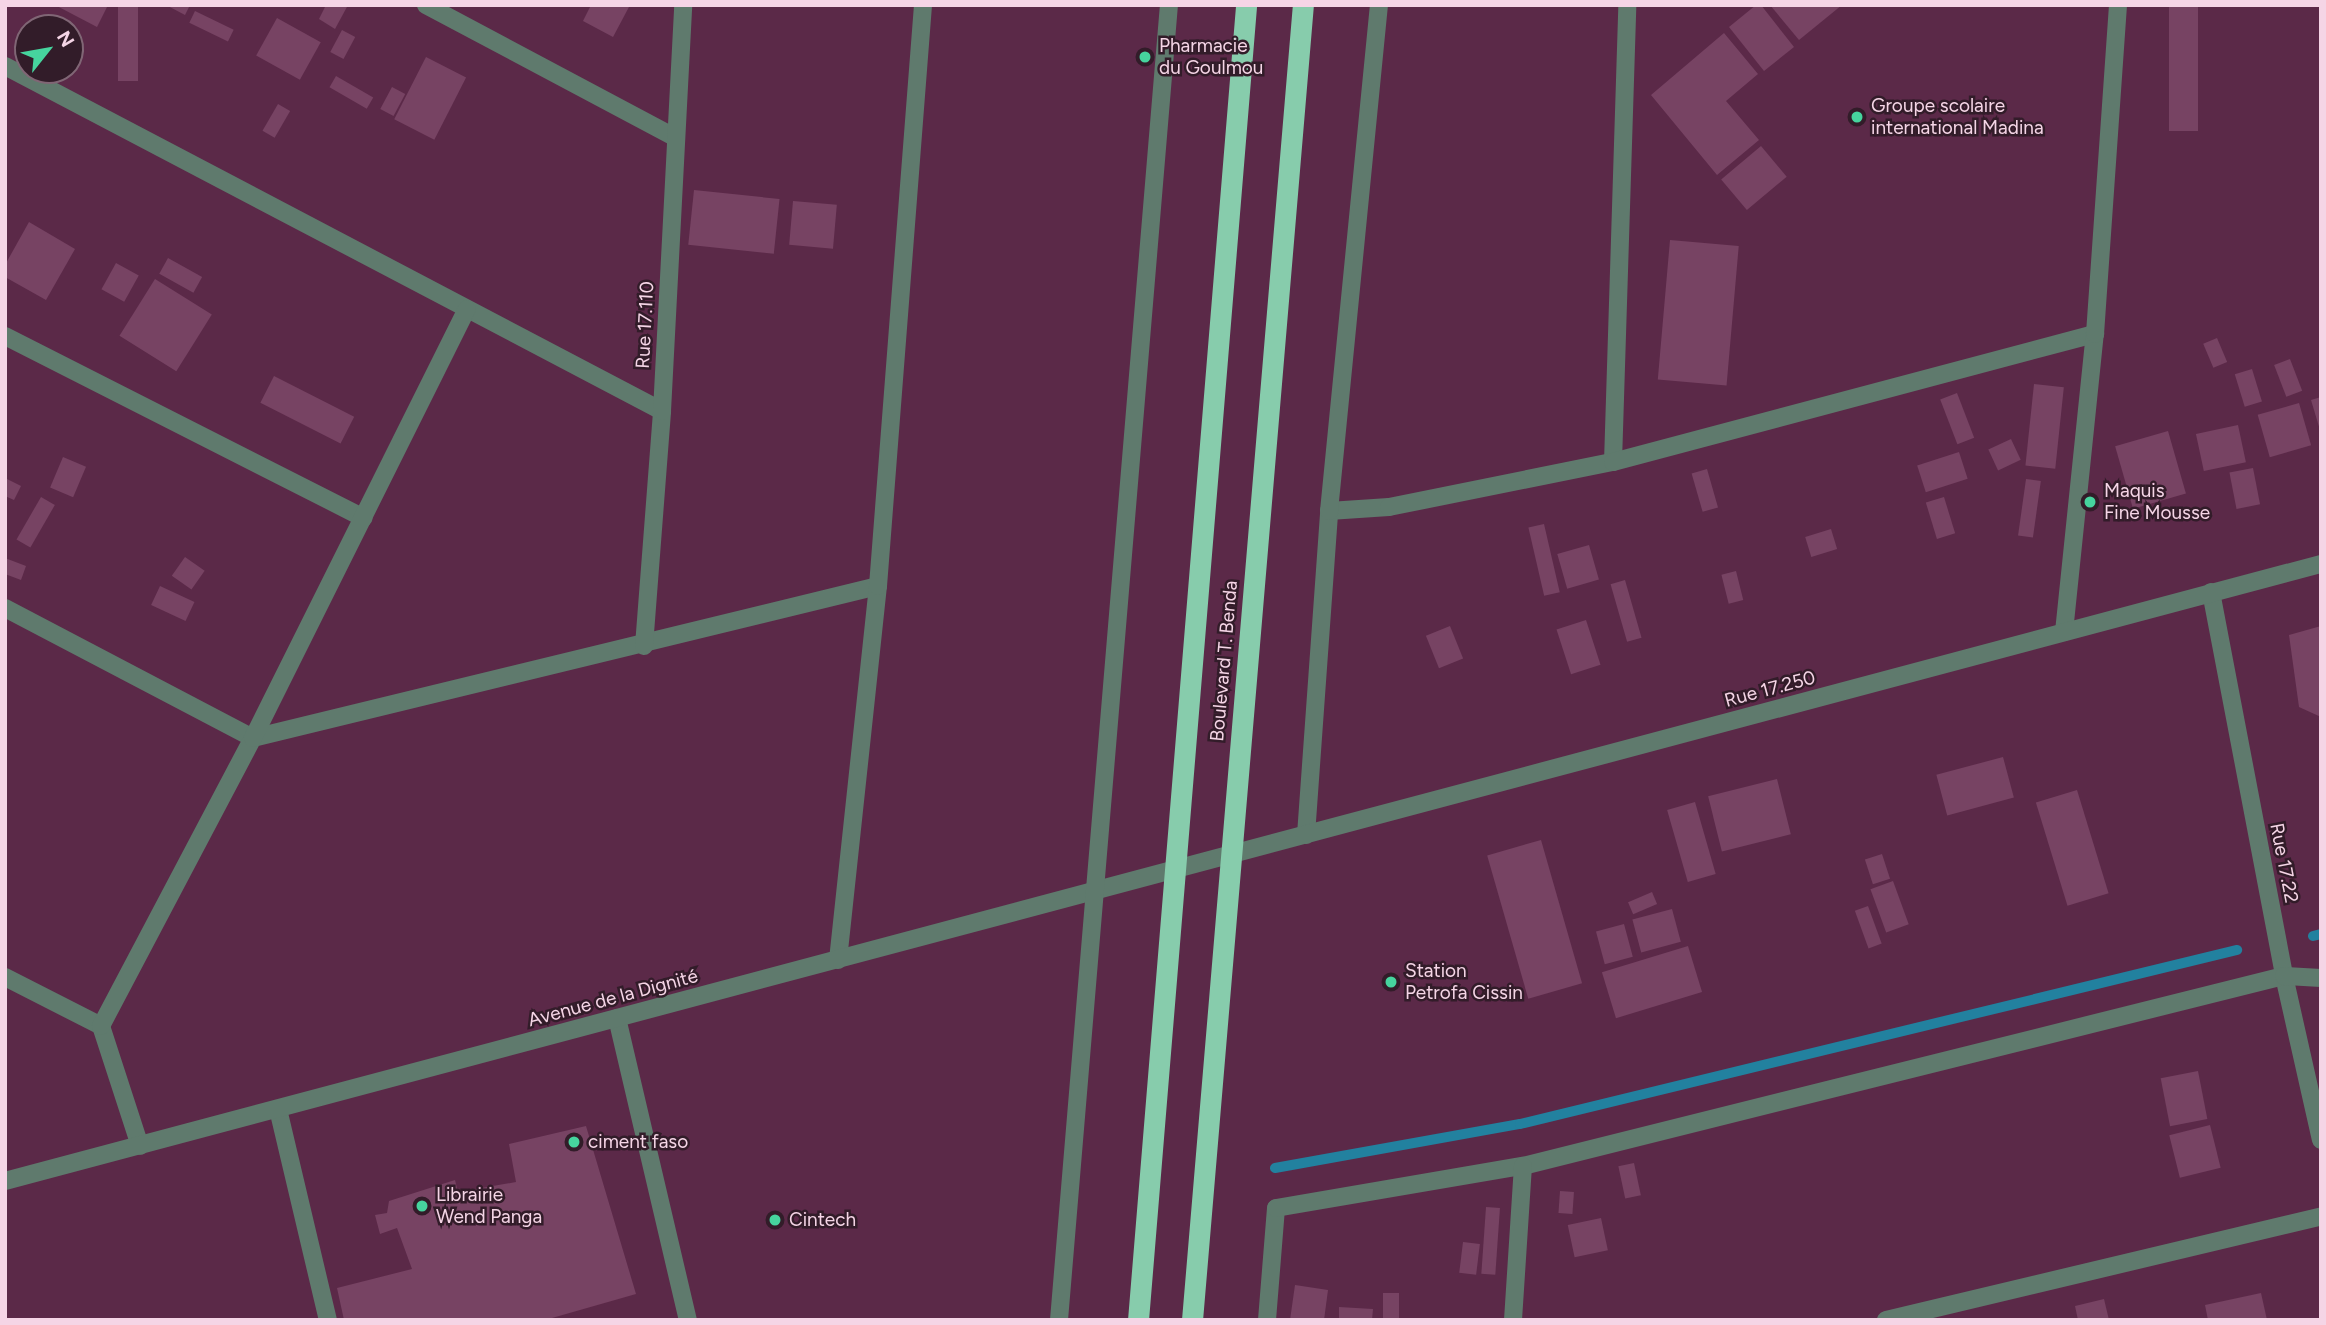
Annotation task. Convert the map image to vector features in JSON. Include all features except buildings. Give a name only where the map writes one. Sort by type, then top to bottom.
[{"type":"highway","name":"Boulevard T. Benda","points":[[1138,1320],[1172,871],[1246,5]]},
{"type":"highway","name":"Boulevard T. Benda","points":[[1192,1320],[1303,5]]},
{"type":"street","points":[[426,5],[676,138]]},
{"type":"street","name":"Rue 17.110","points":[[644,646],[662,411],[683,5]]},
{"type":"street","points":[[838,960],[878,586],[923,5]]},
{"type":"street","points":[[1059,1320],[1097,891],[1169,5]]},
{"type":"street","points":[[1306,835],[1329,511],[1380,5]]},
{"type":"street","points":[[1613,462],[1627,5]]},
{"type":"street","points":[[2064,632],[2095,334],[2118,5]]},
{"type":"street","points":[[5,66],[662,411]]},
{"type":"street","points":[[101,1026],[253,738],[467,310]]},
{"type":"street","points":[[1329,511],[1389,507],[1613,462],[2095,334]]},
{"type":"street","points":[[5,336],[363,518]]},
{"type":"street","name":"Rue 17.250","points":[[1231,855],[2321,564]]},
{"type":"street","points":[[5,608],[253,738],[644,646],[878,586]]},
{"type":"street","name":"Rue 17.22","points":[[2211,592],[2284,976],[2321,1140]]},
{"type":"street","name":"Avenue de la Dignité","points":[[5,1181],[1231,855]]},
{"type":"street","points":[[1267,1320],[1276,1208],[1523,1166],[2284,976],[2321,978]]},
{"type":"street","points":[[5,977],[101,1026],[140,1146]]},
{"type":"street","points":[[617,1018],[688,1320]]},
{"type":"street","points":[[278,1109],[328,1320]]},
{"type":"street","points":[[1513,1320],[1523,1166]]},
{"type":"street","points":[[1886,1320],[2321,1216]]},
{"type":"waterway","points":[[2313,936],[2321,934]]},
{"type":"waterway","points":[[1275,1168],[1520,1124],[2237,950]]},
{"type":"place","name":"Pharmacie du Goulmou","points":[[1145,57]]},
{"type":"place","name":"Groupe scolaire international Madina","points":[[1857,117]]},
{"type":"place","name":"Maquis Fine Mousse","points":[[2090,502]]},
{"type":"place","name":"Station Petrofa Cissin","points":[[1391,982]]},
{"type":"place","name":"ciment faso","points":[[574,1142]]},
{"type":"place","name":"Librairie Wend Panga","points":[[422,1206]]},
{"type":"place","name":"Cintech","points":[[775,1220]]}]
